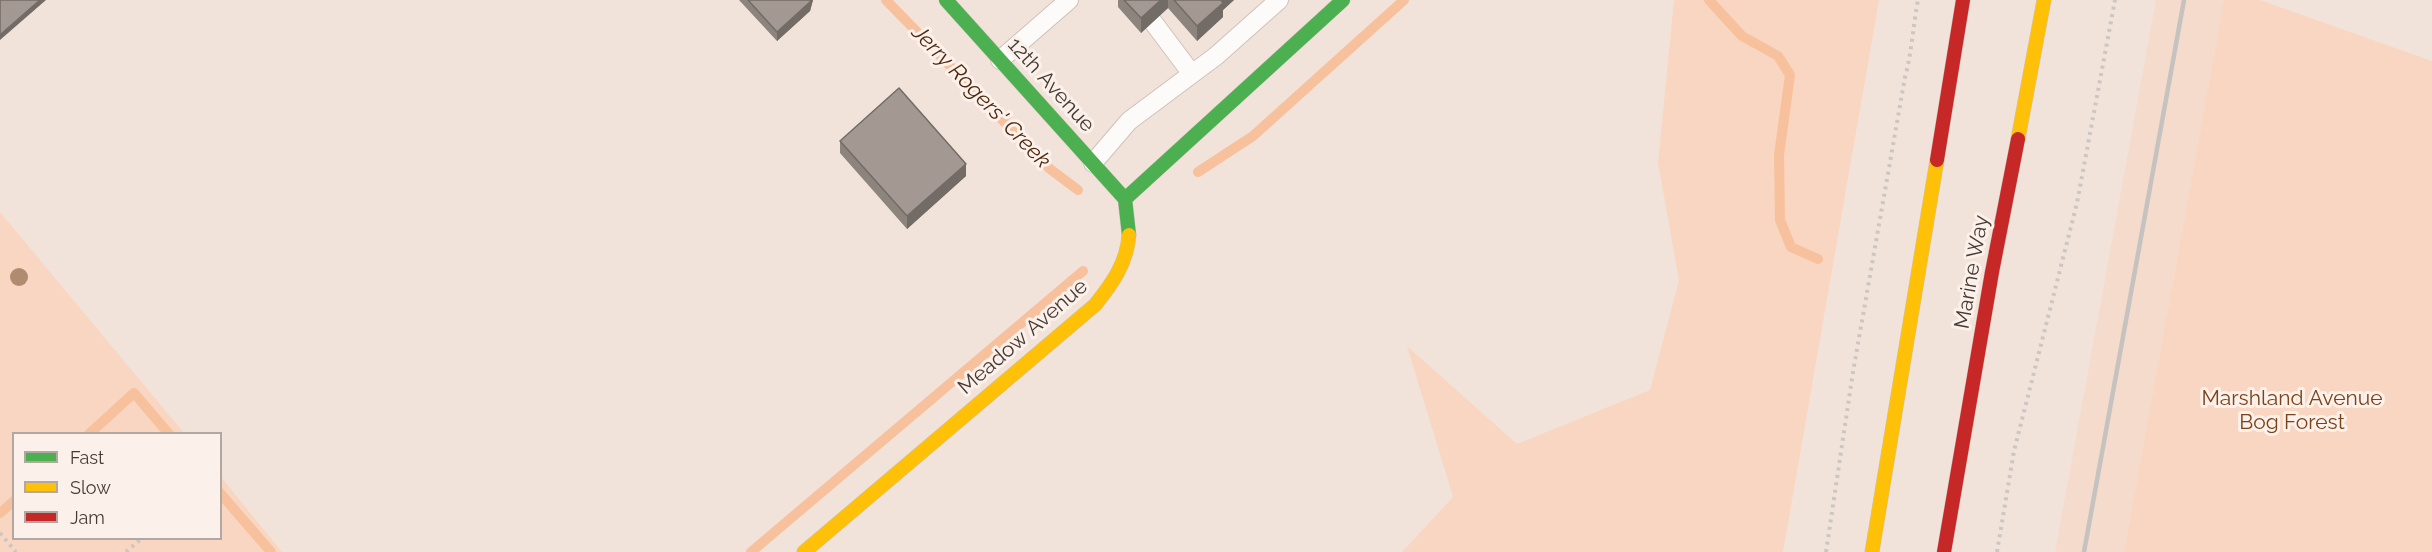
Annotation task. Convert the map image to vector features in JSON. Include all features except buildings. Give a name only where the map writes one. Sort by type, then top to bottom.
[{"type":"main road","name":"12th Avenue","points":[[946,0],[1125,199]]},
{"type":"main road","points":[[1125,199],[1343,0]]},
{"type":"main road","points":[[1872,552],[1963,0]]},
{"type":"main road","name":"Marine Way","points":[[1944,552],[1992,272],[2044,0]]},
{"type":"main road","name":"Meadow Avenue","points":[[804,552],[1095,305],[1112,285],[1124,263],[1130,240],[1130,216],[1125,199]]},
{"type":"lane","points":[[1000,60],[1069,0]]},
{"type":"lane","points":[[1093,163],[1129,121],[1216,56],[1279,0]]},
{"type":"lane","points":[[1153,22],[1192,74]]},
{"type":"path","points":[[1826,552],[1854,372],[1905,76],[1911,58],[1910,40],[1918,0]]},
{"type":"path","points":[[1997,552],[2014,451],[2076,203],[2115,0]]},
{"type":"path","points":[[0,533],[16,552]]},
{"type":"path","points":[[126,552],[140,540]]},
{"type":"shaded area","points":[[2156,0],[2224,0],[2124,552],[2055,552]]},
{"type":"green space","points":[[1674,0],[1879,0],[1783,552],[1402,552],[1453,497],[1407,346],[1517,444],[1650,390],[1679,280],[1658,163]]},
{"type":"green space","name":"Marshland Avenue Bog Forest","points":[[2224,0],[2260,0],[2432,61],[2432,552],[2124,552]]},
{"type":"green space","points":[[0,212],[183,432],[12,432],[12,540],[222,540],[222,478],[282,552],[0,552]]},
{"type":"waterway","name":"Jerry Rogers' Creek","points":[[886,0],[1050,169],[1078,190]]},
{"type":"waterway","name":"Jerry Rogers' Creek","points":[[1198,172],[1253,136],[1404,0]]},
{"type":"waterway","points":[[1709,0],[1742,36],[1778,56],[1790,75],[1779,155],[1780,220],[1791,247],[1818,259]]},
{"type":"waterway","points":[[751,552],[1083,271]]},
{"type":"waterway","points":[[91,432],[134,393],[167,432]]},
{"type":"waterway","points":[[222,495],[271,552]]},
{"type":"waterway","points":[[0,513],[12,503]]},
{"type":"railway","points":[[2084,552],[2184,0]]},
{"type":"traffic: fast","points":[[946,0],[1125,199],[1129,235]]},
{"type":"traffic: fast","points":[[1125,199],[1343,0]]},
{"type":"traffic: slow","points":[[2018,139],[2044,0]]},
{"type":"traffic: slow","points":[[1872,552],[1937,160]]},
{"type":"traffic: slow","points":[[804,552],[1095,305],[1118,273],[1128,245],[1129,235]]},
{"type":"traffic: jam","points":[[1937,160],[1963,0]]},
{"type":"traffic: jam","points":[[1944,552],[1992,272],[2018,139]]}]
